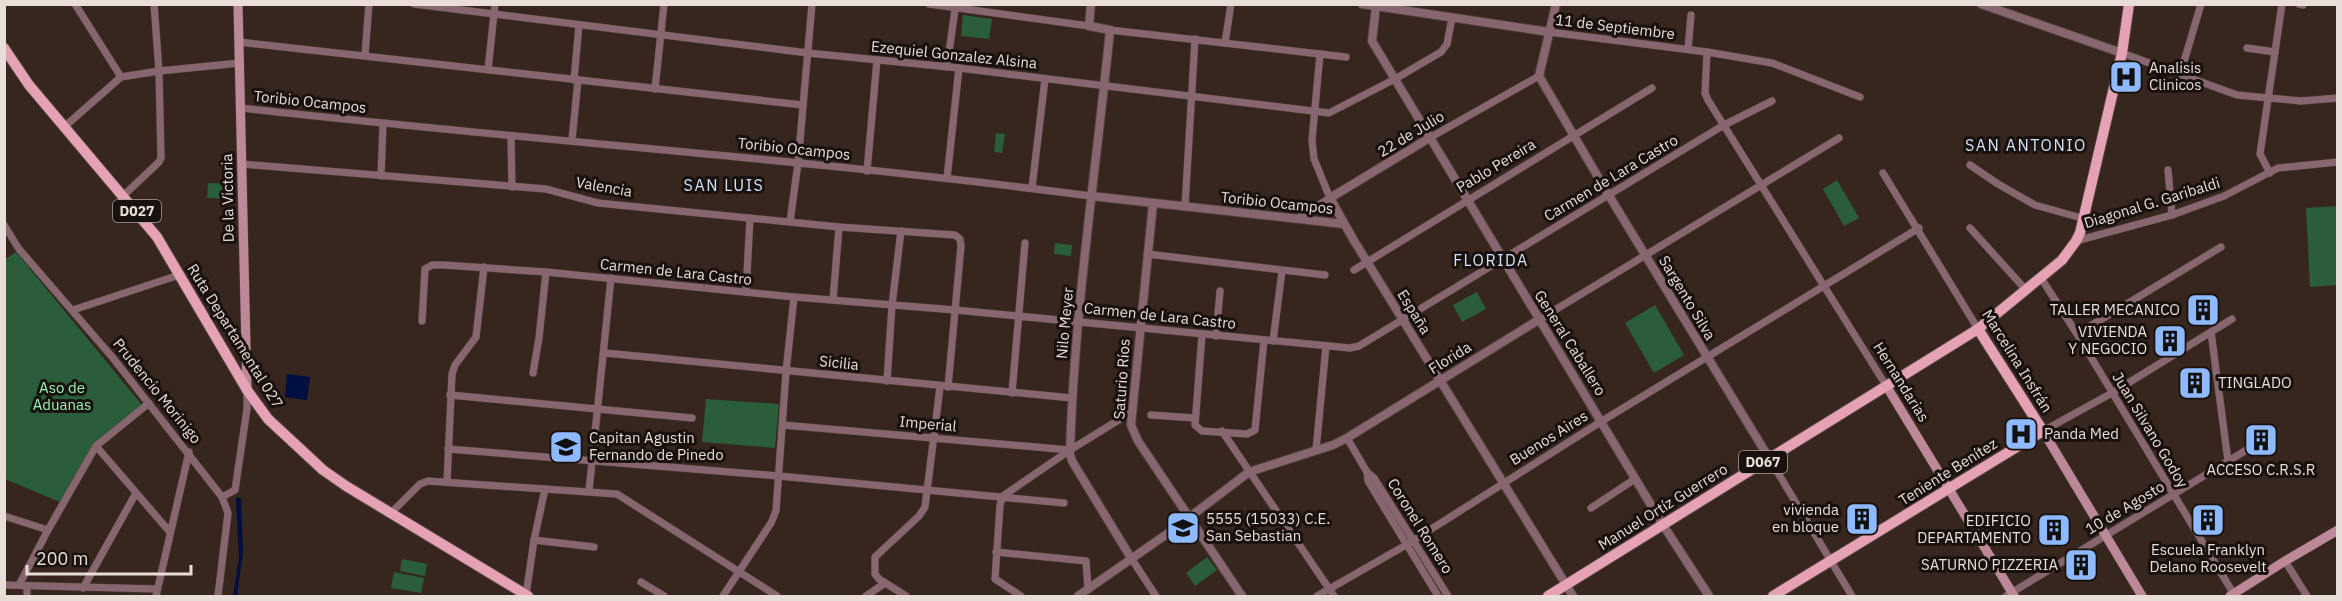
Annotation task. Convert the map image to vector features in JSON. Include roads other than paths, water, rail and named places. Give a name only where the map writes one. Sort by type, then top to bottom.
[{"type":"main road","name":"De la Victoria","points":[[238,4],[247,390]]},
{"type":"main road","name":"D067","points":[[2062,260],[2078,217],[2119,51],[2122,4]]},
{"type":"main road","name":"D067","points":[[1978,329],[2062,260],[2076,241],[2129,4]]},
{"type":"main road","name":"Ruta Departamental 027","points":[[4,48],[28,86],[124,195],[157,237],[247,390],[268,419],[323,470],[390,514],[527,596]]},
{"type":"main road","name":"Manuel Ortíz Guerrero","points":[[1548,597],[1978,329]]},
{"type":"main road","name":"Marcelina Insfrán","points":[[1978,329],[2043,430],[2142,597]]},
{"type":"main road","name":"Hernandarias","points":[[1887,387],[1950,489],[2011,595]]},
{"type":"main road","name":"Teniente Benítez","points":[[1773,597],[2043,430]]},
{"type":"main road","points":[[2233,596],[2284,561],[2337,530]]},
{"type":"street","points":[[75,4],[121,77]]},
{"type":"street","points":[[124,195],[161,158],[159,71],[154,4]]},
{"type":"street","points":[[365,55],[369,4]]},
{"type":"street","name":"Ezequiel Gonzalez Alsina","points":[[414,4],[808,53],[1191,95],[1316,113],[1339,110],[1441,52],[1447,44],[1452,18]]},
{"type":"street","points":[[488,70],[495,4]]},
{"type":"street","points":[[655,89],[664,4]]},
{"type":"street","points":[[790,222],[798,163],[812,4]]},
{"type":"street","points":[[929,4],[1110,30],[1346,57]]},
{"type":"street","points":[[1089,26],[1091,4]]},
{"type":"street","points":[[1225,43],[1231,4]]},
{"type":"street","name":"11 de Septiembre","points":[[1362,4],[1413,8],[1452,18],[1688,49],[1772,63],[1860,97]]},
{"type":"street","points":[[1539,76],[1556,4]]},
{"type":"street","points":[[1981,4],[2119,51],[2228,92],[2269,99],[2301,101],[2337,99]]},
{"type":"street","points":[[2180,75],[2201,4]]},
{"type":"street","points":[[2270,173],[2260,154],[2282,4]]},
{"type":"street","name":"General Caballero","points":[[1376,6],[1372,41],[1635,479],[1709,597]]},
{"type":"street","points":[[947,67],[955,9]]},
{"type":"street","points":[[1688,49],[1691,15]]},
{"type":"street","points":[[572,140],[579,25]]},
{"type":"street","name":"Nilo Meyer","points":[[1110,30],[1091,196],[1072,398],[1070,450],[1072,461],[1156,597]]},
{"type":"street","points":[[1185,206],[1195,39]]},
{"type":"street","points":[[239,42],[803,105]]},
{"type":"street","points":[[2247,48],[2274,52]]},
{"type":"street","name":"Hernandarias","points":[[1707,52],[1705,93],[1887,387]]},
{"type":"street","name":"España","points":[[1320,54],[1312,140],[1314,159],[1330,198],[1573,597]]},
{"type":"street","points":[[867,171],[878,60]]},
{"type":"street","points":[[63,128],[121,77],[240,63]]},
{"type":"street","points":[[947,178],[959,68]]},
{"type":"street","name":"Sargento Silva","points":[[1539,76],[1852,597]]},
{"type":"street","name":"22 de Julio","points":[[1298,218],[1431,137],[1539,76]]},
{"type":"street","points":[[1032,188],[1045,79]]},
{"type":"street","name":"Pablo Pereira","points":[[1354,270],[1652,88]]},
{"type":"street","name":"Carmen de Lara Castro","points":[[422,321],[425,269],[432,265],[546,272],[1350,348],[1359,346],[1724,125],[1772,101]]},
{"type":"street","name":"Toribio Ocampos","points":[[241,108],[383,124],[572,140],[947,178],[1344,224]]},
{"type":"street","points":[[381,176],[383,124]]},
{"type":"street","points":[[511,136],[512,187]]},
{"type":"street","name":"Florida","points":[[1078,597],[1249,472],[1347,438],[1839,138]]},
{"type":"street","name":"Diagonal G. Garibaldi","points":[[2076,241],[2172,215],[2224,196],[2278,168],[2337,162]]},
{"type":"street","name":"Valencia","points":[[242,164],[553,190],[598,203],[955,236],[960,240],[961,246],[955,310]]},
{"type":"street","points":[[1970,165],[2035,205],[2078,217]]},
{"type":"street","points":[[2168,170],[2172,215]]},
{"type":"street","name":"Marcelina Insfrán","points":[[1883,173],[1978,329]]},
{"type":"street","name":"Saturio Ríos","points":[[1153,203],[1130,413],[1131,425],[1138,441],[1242,597]]},
{"type":"street","points":[[746,292],[750,218]]},
{"type":"street","name":"Prudencio Morinigo","points":[[4,225],[19,249],[73,310],[189,452],[222,497],[228,513],[218,597]]},
{"type":"street","points":[[833,300],[839,227]]},
{"type":"street","name":"Buenos Aires","points":[[1317,597],[1918,228]]},
{"type":"street","points":[[1971,228],[2026,290]]},
{"type":"street","points":[[887,381],[892,305],[901,231]]},
{"type":"street","points":[[1012,393],[1025,243]]},
{"type":"street","points":[[2077,334],[2221,247]]},
{"type":"street","points":[[1147,254],[1325,275]]},
{"type":"street","points":[[447,482],[452,374],[455,364],[476,337],[484,267]]},
{"type":"street","points":[[1273,341],[1282,271]]},
{"type":"street","points":[[533,373],[546,272]]},
{"type":"street","points":[[73,310],[179,275]]},
{"type":"street","points":[[589,491],[611,278]]},
{"type":"street","name":"Juan Silvano Godoy","points":[[2041,278],[2077,334],[2233,596]]},
{"type":"street","points":[[1216,336],[1220,291]]},
{"type":"street","points":[[723,597],[775,517],[794,297]]},
{"type":"street","points":[[906,597],[876,574],[875,557],[919,516],[925,507],[955,310]]},
{"type":"street","name":"Teniente Benítez","points":[[2043,430],[2112,393],[2232,319]]},
{"type":"street","points":[[2211,332],[2228,461]]},
{"type":"street","points":[[1202,335],[1195,425],[1199,430],[1222,432],[1247,434],[1255,430],[1264,340]]},
{"type":"street","points":[[1316,450],[1326,346]]},
{"type":"street","name":"Sicilia","points":[[605,353],[1072,398]]},
{"type":"street","points":[[222,497],[235,490],[247,409],[247,390]]},
{"type":"street","points":[[450,395],[692,418]]},
{"type":"street","points":[[27,597],[23,586],[48,530],[96,446],[149,403]]},
{"type":"street","points":[[1021,597],[995,579],[1003,496],[1070,450],[1130,413]]},
{"type":"street","points":[[1151,415],[1195,418]]},
{"type":"street","name":"Imperial","points":[[783,425],[1070,450]]},
{"type":"street","points":[[1222,432],[1334,597]]},
{"type":"street","name":"Coronel Romero","points":[[1347,438],[1367,472],[1374,478],[1385,503],[1409,542],[1448,597]]},
{"type":"street","name":"10 de Agosto","points":[[2011,595],[2258,443]]},
{"type":"street","points":[[96,446],[169,531]]},
{"type":"street","points":[[448,448],[1064,503]]},
{"type":"street","points":[[4,585],[156,593],[189,452]]},
{"type":"street","points":[[1591,508],[1635,479]]},
{"type":"street","points":[[390,514],[420,484],[428,481],[617,494],[777,597]]},
{"type":"street","points":[[527,596],[534,540],[544,489]]},
{"type":"street","points":[[83,588],[136,493]]},
{"type":"street","points":[[4,516],[48,530]]},
{"type":"street","points":[[534,540],[594,547]]},
{"type":"street","name":"Coronel Romero","points":[[1409,542],[1438,597]]},
{"type":"street","points":[[996,552],[1086,561],[1088,589]]},
{"type":"street","points":[[2284,561],[2307,597]]},
{"type":"street","points":[[641,582],[664,597]]},
{"type":"street","points":[[866,597],[885,583]]},
{"type":"place","name":"Analisis Clinicos","points":[[2126,77]]},
{"type":"place","name":"TALLER MECANICO","points":[[2203,310]]},
{"type":"place","name":"VIVIENDA Y NEGOCIO","points":[[2170,341]]},
{"type":"place","name":"TINGLADO","points":[[2195,383]]},
{"type":"place","name":"Panda Med","points":[[2021,434]]},
{"type":"place","name":"ACCESO C.R.S.R","points":[[2261,440]]},
{"type":"place","name":"Capitan Agustin Fernando de Pinedo","points":[[566,447]]},
{"type":"place","name":"vivienda en bloque","points":[[1862,519]]},
{"type":"place","name":"Escuela Franklyn Delano Roosevelt","points":[[2208,520]]},
{"type":"place","name":"5555 (15033) C.E. San Sebastian","points":[[1183,528]]},
{"type":"place","name":"EDIFICIO DEPARTAMENTO","points":[[2054,530]]},
{"type":"place","name":"SATURNO PIZZERIA","points":[[2081,565]]},
{"type":"district","name":"SAN ANTONIO","points":[[2026,145]]},
{"type":"district","name":"SAN LUIS","points":[[724,185]]},
{"type":"district","name":"FLORIDA","points":[[1491,260]]},
{"type":"park label","name":"Aso de Aduanas","points":[[62,396]]}]
